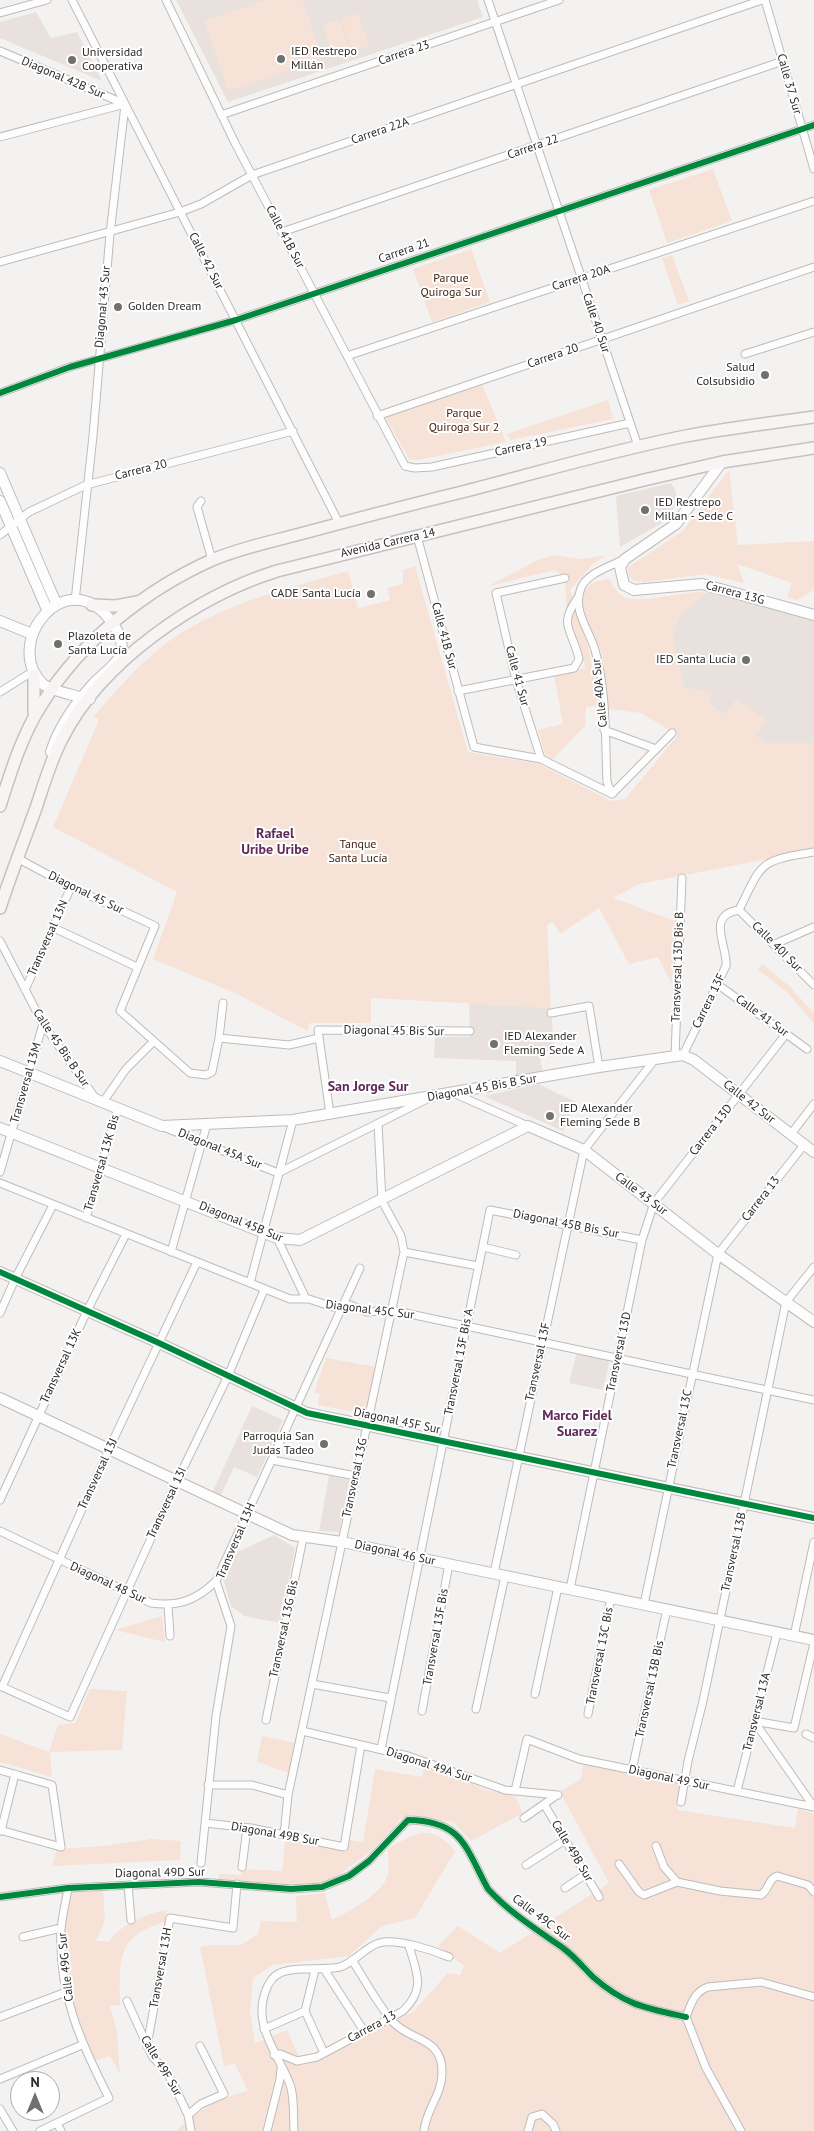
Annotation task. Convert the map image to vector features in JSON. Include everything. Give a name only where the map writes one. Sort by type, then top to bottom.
[{"type":"main road","points":[[0,806],[15,760],[33,720],[52,688],[70,666],[112,623],[143,600],[184,574],[212,560],[340,523],[638,446],[700,433],[814,417]]},
{"type":"main road","name":"Avenida Carrera 14","points":[[0,908],[62,737],[86,698],[151,639],[194,608],[227,590],[277,571],[722,462],[814,448]]},
{"type":"main road","points":[[92,605],[116,606],[143,600]]},
{"type":"main road","points":[[33,674],[33,720]]},
{"type":"street","points":[[0,13],[47,0]]},
{"type":"street","name":"Calle 42 Sur","points":[[72,0],[340,523]]},
{"type":"street","name":"Calle 41B Sur","points":[[166,0],[221,115],[316,293],[400,462],[411,468]]},
{"type":"street","name":"Calle 40 Sur","points":[[488,0],[638,446]]},
{"type":"street","name":"Carrera 23","points":[[221,115],[559,0]]},
{"type":"street","name":"Calle 37 Sur","points":[[764,0],[814,169]]},
{"type":"street","name":"Carrera 22A","points":[[0,262],[180,212],[207,201],[252,174],[764,0]]},
{"type":"street","name":"Diagonal 42B Sur","points":[[2,54],[125,104]]},
{"type":"street","name":"Carrera 22","points":[[282,232],[783,61]]},
{"type":"street","points":[[0,137],[125,104]]},
{"type":"street","name":"Diagonal 43 Sur","points":[[75,600],[86,485],[93,436],[110,232],[125,104]]},
{"type":"street","name":"Carrera 21","points":[[0,393],[42,376],[236,320],[814,124]]},
{"type":"street","name":"Carrera 20A","points":[[347,356],[814,201]]},
{"type":"street","name":"Carrera 20","points":[[378,416],[814,267]]},
{"type":"street","points":[[745,354],[814,332]]},
{"type":"street","name":"Carrera 19","points":[[411,468],[432,467],[630,423]]},
{"type":"street","name":"Carrera 20","points":[[0,535],[20,519],[48,502],[86,485],[293,431]]},
{"type":"street","points":[[458,691],[574,668],[580,659],[567,618],[581,589],[592,575],[626,559],[676,524],[722,462]]},
{"type":"street","points":[[0,472],[56,603]]},
{"type":"street","points":[[0,501],[46,607]]},
{"type":"street","points":[[201,501],[197,507],[212,560]]},
{"type":"street","name":"Calle 41B Sur","points":[[417,536],[474,747],[541,759]]},
{"type":"street","name":"Carrera 13G","points":[[626,559],[620,567],[621,579],[624,584],[634,590],[702,584],[814,615]]},
{"type":"street","name":"Calle 41 Sur","points":[[541,759],[516,680],[496,593],[565,578]]},
{"type":"street","name":"Calle 40A Sur","points":[[581,589],[578,604],[580,614],[595,648],[600,671],[607,782],[612,794]]},
{"type":"street","points":[[86,698],[52,688],[33,674],[25,657],[27,632],[31,622],[46,607],[56,603],[75,600],[92,605],[112,623]]},
{"type":"street","points":[[0,622],[27,632]]},
{"type":"street","name":"Avenida Carrera 14","points":[[86,698],[120,655],[121,640],[112,623]]},
{"type":"street","points":[[0,692],[33,674]]},
{"type":"street","points":[[604,730],[656,749]]},
{"type":"street","points":[[541,759],[612,794],[672,732]]},
{"type":"street","name":"Carrera 13F","points":[[679,1055],[726,966],[727,960],[720,924],[730,912],[739,910],[758,872],[766,863],[779,858],[814,852]]},
{"type":"street","name":"Diagonal 45 Sur","points":[[17,858],[71,887],[155,926],[137,967]]},
{"type":"street","name":"Transversal 13D Bis B","points":[[679,1055],[682,878]]},
{"type":"street","name":"Transversal 13N","points":[[25,990],[71,887]]},
{"type":"street","name":"Calle 40I Sur","points":[[739,910],[814,985]]},
{"type":"street","points":[[775,944],[814,927]]},
{"type":"street","points":[[54,928],[137,967],[120,1010],[190,1073],[206,1075],[212,1072],[219,1038],[223,1003]]},
{"type":"street","name":"Calle 45 Bis B Sur","points":[[0,941],[43,1024],[100,1101]]},
{"type":"street","name":"Calle 41 Sur","points":[[717,984],[807,1049]]},
{"type":"street","points":[[551,1013],[589,1006],[599,1067]]},
{"type":"street","name":"Transversal 13M","points":[[0,1172],[43,1024]]},
{"type":"street","name":"Diagonal 45 Bis Sur","points":[[319,1038],[318,1030],[470,1031]]},
{"type":"street","name":"Carrera 13D","points":[[654,1203],[786,1034]]},
{"type":"street","points":[[219,1038],[289,1045],[319,1038],[330,1114]]},
{"type":"street","name":"Transversal 13K Bis","points":[[100,1101],[126,1069],[154,1041]]},
{"type":"street","name":"Calle 42 Sur","points":[[679,1055],[694,1060],[814,1152]]},
{"type":"street","name":"Diagonal 45 Bis B Sur","points":[[162,1126],[293,1120],[679,1055]]},
{"type":"street","points":[[584,1150],[656,1058]]},
{"type":"street","name":"Diagonal 45A Sur","points":[[0,1061],[278,1173],[434,1096]]},
{"type":"street","name":"Calle 43 Sur","points":[[452,1093],[584,1150],[718,1254],[814,1322]]},
{"type":"street","points":[[791,1134],[814,1104]]},
{"type":"street","name":"Transversal 13K Bis","points":[[86,1218],[118,1108]]},
{"type":"street","points":[[250,1284],[293,1120]]},
{"type":"street","name":"Transversal 13G","points":[[284,1835],[288,1795],[404,1252],[401,1236],[382,1201],[378,1123]]},
{"type":"street","points":[[171,1252],[207,1124]]},
{"type":"street","name":"Diagonal 45B Sur","points":[[0,1128],[186,1200],[277,1238],[300,1240],[382,1201],[528,1126]]},
{"type":"street","name":"Carrera 13","points":[[718,1254],[804,1145]]},
{"type":"street","name":"Transversal 13F","points":[[476,1709],[500,1575],[518,1458],[584,1150]]},
{"type":"street","name":"Diagonal 45C Sur","points":[[0,1183],[290,1299],[306,1299],[329,1307],[350,1306],[367,1312],[391,1310],[814,1400]]},
{"type":"street","name":"Transversal 13D","points":[[570,1589],[642,1240],[654,1203]]},
{"type":"street","points":[[0,1313],[15,1279],[53,1205]]},
{"type":"street","name":"Diagonal 45B Bis Sur","points":[[490,1210],[642,1240]]},
{"type":"street","name":"Transversal 13F Bis A","points":[[381,1749],[418,1557],[490,1210]]},
{"type":"street","name":"Transversal 13K","points":[[0,1500],[87,1311],[126,1234]]},
{"type":"street","points":[[277,1238],[306,1299]]},
{"type":"street","points":[[483,1247],[516,1255]]},
{"type":"street","points":[[404,1252],[478,1266]]},
{"type":"street","name":"Transversal 13C","points":[[644,1604],[718,1254]]},
{"type":"street","name":"Transversal 13J","points":[[1,1687],[109,1449],[197,1262]]},
{"type":"street","points":[[786,1302],[814,1267]]},
{"type":"street","name":"Transversal 13H","points":[[201,1863],[216,1716],[231,1626],[216,1581],[360,1268]]},
{"type":"street","name":"Diagonal 45F Sur","points":[[0,1272],[159,1343],[315,1416],[814,1518]]},
{"type":"street","name":"Transversal 13I","points":[[1,1687],[70,1717],[176,1481],[228,1376],[264,1290]]},
{"type":"street","name":"Transversal 13B","points":[[681,1802],[688,1761],[720,1621],[786,1302]]},
{"type":"street","name":"Diagonal 46 Sur","points":[[0,1398],[247,1515],[303,1538],[342,1542],[418,1557],[794,1636],[814,1642]]},
{"type":"street","points":[[272,1460],[356,1476]]},
{"type":"street","name":"Diagonal 48 Sur","points":[[0,1532],[151,1603],[168,1605],[186,1602],[197,1597],[216,1581]]},
{"type":"street","name":"Transversal 13G Bis","points":[[266,1720],[303,1538]]},
{"type":"street","points":[[794,1636],[814,1542]]},
{"type":"street","name":"Transversal 13F Bis","points":[[422,1711],[449,1564]]},
{"type":"street","points":[[536,1694],[558,1587]]},
{"type":"street","name":"Transversal 13C Bis","points":[[588,1714],[611,1598]]},
{"type":"street","points":[[168,1605],[170,1636]]},
{"type":"street","name":"Transversal 13B Bis","points":[[632,1770],[667,1609]]},
{"type":"street","name":"Transversal 13A","points":[[737,1791],[777,1633]]},
{"type":"street","points":[[754,1721],[794,1728],[814,1642]]},
{"type":"street","points":[[312,1684],[390,1698]]},
{"type":"street","points":[[754,1721],[814,1808]]},
{"type":"street","name":"Diagonal 49A Sur","points":[[302,1731],[408,1756],[494,1787],[515,1792],[558,1795],[544,1804]]},
{"type":"street","points":[[806,1734],[814,1738]]},
{"type":"street","name":"Diagonal 49 Sur","points":[[515,1792],[527,1739],[579,1758],[814,1808]]},
{"type":"street","name":"Diagonal 49B Sur","points":[[205,1823],[247,1828],[344,1847],[361,1745]]},
{"type":"street","points":[[0,1770],[16,1774],[52,1785],[61,1847],[1,1831],[16,1774]]},
{"type":"street","points":[[208,1785],[252,1785],[288,1795]]},
{"type":"street","points":[[524,1818],[544,1804]]},
{"type":"street","name":"Calle 49B Sur","points":[[544,1804],[599,1897]]},
{"type":"street","name":"Calle 49C Sur","points":[[322,1888],[348,1876],[369,1861],[408,1820],[416,1820],[452,1830],[460,1838],[488,1890],[541,1934],[564,1949],[612,1992],[644,2008],[686,2017]]},
{"type":"street","points":[[242,1867],[247,1828]]},
{"type":"street","points":[[526,1865],[565,1840]]},
{"type":"street","points":[[656,1846],[664,1868],[677,1882]]},
{"type":"street","points":[[619,1864],[639,1892],[644,1895],[677,1882],[720,1891],[761,1895],[765,1892],[770,1880],[777,1876],[802,1883],[814,1892]]},
{"type":"street","points":[[565,1888],[586,1874]]},
{"type":"street","name":"Diagonal 49D Sur","points":[[0,1897],[68,1888],[200,1882],[291,1889],[322,1888]]},
{"type":"street","name":"Transversal 13H","points":[[146,2046],[170,1918],[233,1928],[237,1884]]},
{"type":"street","points":[[128,1885],[131,1920]]},
{"type":"street","name":"Calle 49G Sur","points":[[57,2123],[109,2098],[82,2045],[66,1992],[61,1928],[68,1888]]},
{"type":"street","points":[[23,1937],[61,1928]]},
{"type":"street","points":[[294,2131],[292,2092],[289,2081],[274,2055],[264,2029],[261,2003],[273,1978],[281,1973],[292,1971],[342,1966],[378,1943],[409,1946],[449,1958]]},
{"type":"street","name":"Carrera 13","points":[[274,2055],[280,2054],[297,2061],[324,2053],[404,2011],[414,2001],[418,1980],[409,1946]]},
{"type":"street","points":[[352,1960],[390,2018],[402,2029],[427,2041],[435,2048],[442,2070],[440,2090],[428,2113],[424,2131]]},
{"type":"street","points":[[324,1969],[364,2031]]},
{"type":"street","points":[[315,1970],[305,2011],[324,2053]]},
{"type":"street","points":[[741,2131],[706,2068],[686,2017],[695,1996],[700,1990],[708,1987],[761,1982],[814,1997]]},
{"type":"street","points":[[0,2017],[66,1992]]},
{"type":"street","name":"Calle 49F Sur","points":[[127,2001],[146,2046],[158,2064],[167,2072],[188,2115],[191,2131]]},
{"type":"street","points":[[264,2029],[305,2011]]},
{"type":"street","points":[[0,2079],[82,2045]]},
{"type":"street","points":[[188,2115],[201,2104],[224,2094],[200,2046]]},
{"type":"street","points":[[267,2131],[280,2079],[281,2067]]},
{"type":"street","points":[[0,2109],[14,2131]]},
{"type":"street","points":[[528,2131],[532,2117],[542,2114],[553,2124],[556,2131]]},
{"type":"street","points":[[40,2131],[57,2123],[61,2131]]},
{"type":"shaded area","name":"IED Restrepo Millán","points":[[176,0],[477,0],[483,17],[228,102]]},
{"type":"shaded area","name":"Universidad Cooperativa","points":[[36,12],[51,38],[77,32],[102,81],[0,38],[0,22]]},
{"type":"shaded area","name":"IED Restrepo Millan - Sede C","points":[[671,483],[676,492],[675,506],[669,515],[660,524],[620,547],[616,496]]},
{"type":"shaded area","name":"IED Santa Lucía","points":[[708,592],[814,621],[814,743],[766,743],[708,703],[711,692],[684,688],[672,633],[682,612]]},
{"type":"shaded area","name":"IED Alexander Fleming Sede A","points":[[469,1003],[551,1008],[554,1051],[539,1053],[543,1073],[516,1076],[516,1061],[434,1058],[435,1037],[470,1037]]},
{"type":"shaded area","name":"IED Alexander Fleming Sede B","points":[[538,1084],[576,1102],[563,1131],[484,1096]]},
{"type":"shaded area","points":[[577,1351],[610,1359],[603,1390],[569,1383]]},
{"type":"shaded area","points":[[252,1406],[283,1420],[257,1477],[234,1467],[221,1495],[213,1491]]},
{"type":"shaded area","points":[[329,1476],[350,1480],[339,1532],[319,1531]]},
{"type":"shaded area","points":[[274,1535],[295,1548],[280,1623],[244,1616],[231,1606],[223,1578],[233,1554]]},
{"type":"green space","points":[[265,0],[302,0],[323,58],[229,91],[204,21]]},
{"type":"green space","points":[[358,13],[369,46],[352,51],[341,19]]},
{"type":"green space","points":[[339,20],[350,52],[333,58],[323,25]]},
{"type":"green space","points":[[713,169],[732,221],[667,243],[649,190]]},
{"type":"green space","name":"Parque Quiroga Sur","points":[[471,249],[490,302],[432,322],[413,269]]},
{"type":"green space","points":[[672,255],[689,301],[678,305],[662,258]]},
{"type":"green space","name":"Parque Quiroga Sur 2","points":[[482,384],[506,442],[410,460],[385,417]]},
{"type":"green space","points":[[608,400],[613,419],[511,440],[507,434]]},
{"type":"green space","points":[[729,470],[738,545],[814,541],[814,590],[797,600],[787,597],[792,583],[737,564],[744,583],[705,574],[646,582],[635,581],[629,577],[628,567],[683,531]]},
{"type":"green space","points":[[554,555],[581,559],[606,555],[591,566],[570,590],[588,644],[598,706],[586,707],[585,726],[553,759],[546,756],[538,730],[563,724],[554,675],[586,668],[567,618],[565,578],[555,570],[489,586],[536,561]]},
{"type":"green space","name":"Tanque Santa Lucía","points":[[415,566],[468,752],[539,764],[611,801],[625,799],[678,735],[641,713],[608,709],[603,659],[589,624],[583,600],[585,590],[594,583],[609,579],[621,595],[628,598],[649,599],[708,592],[682,613],[672,633],[684,688],[712,692],[708,703],[725,715],[736,699],[767,720],[756,736],[766,743],[814,743],[814,850],[639,884],[613,898],[675,921],[672,984],[658,957],[629,964],[599,908],[560,934],[553,922],[547,925],[551,1008],[371,998],[371,1023],[310,1023],[307,1031],[237,994],[153,959],[177,892],[53,827],[99,720],[94,716],[148,658],[173,638],[225,610],[245,602],[348,571],[358,608],[390,600],[387,588],[403,584],[403,570]]},
{"type":"green space","points":[[763,964],[789,986],[814,1013],[814,1024],[788,993],[758,970]]},
{"type":"green space","points":[[326,1358],[376,1367],[366,1414],[318,1405],[320,1394],[314,1393]]},
{"type":"green space","points":[[162,1616],[165,1642],[115,1630]]},
{"type":"green space","points":[[90,1689],[127,1691],[122,1750],[50,1752],[52,1777],[0,1762],[0,1734],[49,1752],[58,1725],[75,1723]]},
{"type":"green space","points":[[262,1736],[296,1743],[289,1773],[257,1762]]},
{"type":"green space","points":[[583,1764],[683,1785],[677,1810],[795,1828],[798,1809],[812,1813],[814,1816],[814,2131],[176,2131],[192,2117],[218,2101],[248,2091],[235,2064],[224,2066],[200,1947],[241,1945],[258,1934],[261,1921],[297,1922],[296,1896],[325,1893],[332,1920],[365,1901],[381,1887],[388,1873],[388,1849],[416,1834],[431,1833],[438,1836],[455,1851],[415,1918],[382,1926],[349,1956],[273,1965],[253,1978],[250,2013],[255,2043],[287,2030],[303,2066],[413,2012],[448,1973],[460,1975],[464,1966],[438,1946],[458,1926],[500,1953],[609,1883],[560,1792],[581,1779]]},
{"type":"green space","points":[[424,1765],[463,1779],[485,1790],[515,1796],[523,1813],[471,1841],[453,1822],[409,1815],[399,1820],[395,1827],[369,1853],[338,1875],[317,1885],[288,1886],[219,1879],[219,1874],[242,1875],[242,1869],[282,1871],[286,1836],[346,1852],[349,1840],[363,1842],[375,1769],[422,1777]]},
{"type":"green space","points":[[151,1839],[181,1841],[180,1860],[52,1866],[57,1849],[104,1846]]},
{"type":"green space","points":[[103,1889],[105,1920],[96,1941],[109,1941],[127,1925],[151,1914],[167,1910],[165,1922],[137,1935],[124,1952],[120,1975],[120,2005],[110,2006],[117,2032],[120,2074],[110,2056],[94,2061],[72,1996],[65,1945],[66,1919],[72,1890]]},
{"type":"cycle path","points":[[0,393],[70,367],[236,320],[814,125]]},
{"type":"cycle path","points":[[0,1272],[159,1343],[307,1413],[814,1518]]},
{"type":"cycle path","points":[[0,1897],[68,1888],[199,1882],[291,1889],[322,1887],[349,1876],[369,1861],[408,1820],[426,1822],[440,1825],[460,1839],[488,1889],[496,1898],[524,1921],[567,1951],[593,1977],[615,1994],[636,2004],[686,2017]]},
{"type":"place","name":"IED Restrepo Millán","points":[[281,59]]},
{"type":"place","name":"Universidad Cooperativa","points":[[72,60]]},
{"type":"place","name":"Golden Dream","points":[[118,307]]},
{"type":"place","name":"Salud Colsubsidio","points":[[765,375]]},
{"type":"place","name":"IED Restrepo Millan - Sede C","points":[[645,510]]},
{"type":"place","name":"CADE Santa Lucía","points":[[371,594]]},
{"type":"place","name":"Plazoleta de Santa Lucía","points":[[58,644]]},
{"type":"place","name":"IED Santa Lucía","points":[[746,660]]},
{"type":"place","name":"IED Alexander Fleming Sede A","points":[[494,1044]]},
{"type":"place","name":"IED Alexander Fleming Sede B","points":[[550,1116]]},
{"type":"place","name":"Parroquia San Judas Tadeo","points":[[324,1444]]},
{"type":"district","name":"Rafael Uribe Uribe","points":[[275,842]]},
{"type":"district","name":"San Jorge Sur","points":[[368,1087]]},
{"type":"district","name":"Marco Fidel Suarez","points":[[577,1424]]}]
